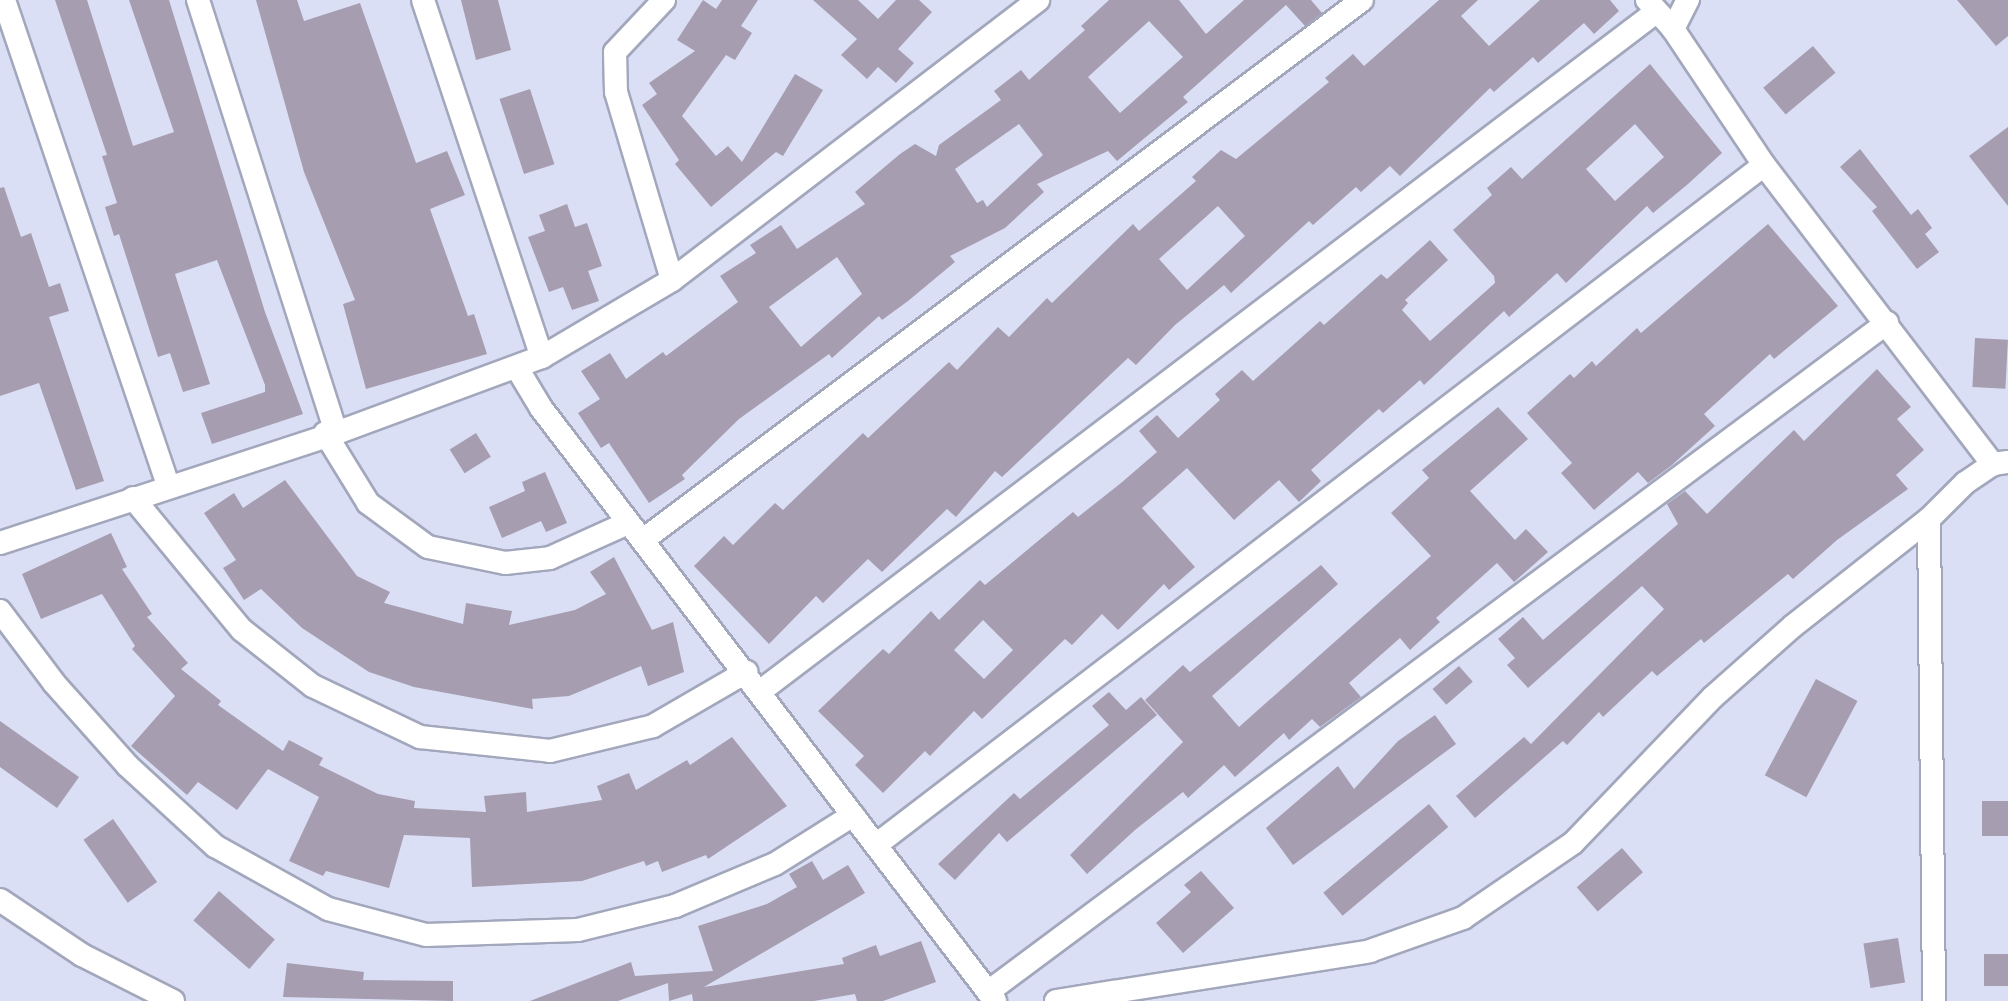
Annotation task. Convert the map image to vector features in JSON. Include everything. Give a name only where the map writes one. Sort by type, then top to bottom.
[{"type":"street","points":[[4,0],[168,485]]},
{"type":"street","points":[[198,0],[330,433],[368,503],[428,547],[505,563],[535,560],[636,532],[1362,0]]},
{"type":"street","points":[[423,0],[542,357]]},
{"type":"street","points":[[664,0],[615,52],[615,65],[616,92],[672,280]]},
{"type":"street","points":[[0,543],[330,433],[542,357],[672,280],[1038,0]]},
{"type":"street","points":[[1673,29],[1688,0]]},
{"type":"street","points":[[762,690],[1651,6],[1673,29],[1764,165],[2001,463],[1713,697],[1573,843],[1463,918],[1370,951],[1056,1001]]},
{"type":"street","points":[[876,845],[1764,165]]},
{"type":"street","points":[[517,368],[636,532],[762,690],[991,996],[1887,323]]},
{"type":"street","points":[[133,498],[242,630],[313,686],[420,737],[550,751],[653,726],[746,672]]},
{"type":"street","points":[[1929,519],[1934,1001]]},
{"type":"street","points":[[0,611],[54,683],[128,766],[215,846],[328,909],[426,935],[578,930],[675,906],[775,864],[853,815]]},
{"type":"street","points":[[0,900],[82,955],[173,1001]]},
{"type":"building","points":[[55,0],[87,0],[133,146],[174,132],[129,0],[169,0],[265,312],[303,414],[212,444],[201,413],[265,392],[217,260],[175,274],[210,384],[183,392],[170,353],[158,357],[119,234],[114,236],[105,207],[117,203],[102,156],[107,155]]},
{"type":"building","points":[[256,0],[297,0],[304,21],[360,3],[416,163],[447,151],[465,195],[430,209],[468,316],[474,314],[487,354],[366,389],[343,304],[355,300],[304,172]]},
{"type":"building","points":[[461,0],[498,0],[511,50],[476,60]]},
{"type":"building","points":[[703,0],[716,9],[722,0],[758,0],[741,26],[752,33],[735,60],[726,55],[682,116],[716,156],[728,146],[742,162],[795,74],[823,90],[783,156],[776,152],[711,207],[675,164],[679,160],[642,105],[657,94],[649,83],[695,51],[677,40]]},
{"type":"building","points":[[813,0],[858,0],[878,19],[896,0],[919,0],[932,12],[898,49],[914,63],[896,83],[878,67],[867,79],[841,55],[857,39]]},
{"type":"building","points":[[1109,0],[1179,0],[1206,34],[1244,0],[1311,0],[1322,13],[1305,26],[1286,5],[1183,97],[1188,102],[1117,161],[1108,151],[1037,184],[1044,192],[1005,228],[950,256],[955,262],[908,301],[882,320],[879,316],[832,358],[829,354],[739,419],[682,475],[685,479],[649,503],[609,443],[601,448],[578,413],[600,399],[581,371],[610,353],[626,379],[663,352],[666,356],[738,302],[720,276],[756,253],[750,245],[781,225],[797,249],[865,204],[855,192],[900,154],[915,144],[936,156],[939,145],[1001,100],[994,91],[1021,70],[1029,80],[1085,30],[1081,26]],"holes":[[[1149,21],[1183,57],[1120,113],[1088,77]],[[1019,124],[1043,155],[987,207],[983,200],[977,203],[955,169]],[[837,257],[862,294],[801,347],[769,307]]]},
{"type":"building","points":[[1439,0],[1478,0],[1461,16],[1489,46],[1540,0],[1610,0],[1619,11],[1594,34],[1584,23],[1538,63],[1533,57],[1494,92],[1490,88],[1400,176],[1390,166],[1361,192],[1356,187],[1313,225],[1309,221],[1231,293],[1224,285],[1175,325],[1136,365],[1128,358],[1002,477],[995,471],[956,517],[947,509],[882,572],[868,559],[823,603],[816,596],[769,644],[694,566],[724,536],[733,545],[775,503],[783,510],[863,433],[868,438],[949,362],[957,370],[998,327],[1009,337],[1047,298],[1052,303],[1133,224],[1139,231],[1196,181],[1192,177],[1221,150],[1236,159],[1329,82],[1325,78],[1353,54],[1364,66]],"holes":[[[1218,206],[1245,236],[1187,290],[1159,259]]]},
{"type":"building","points":[[1957,0],[2008,0],[2008,36],[1996,46]]},
{"type":"building","points":[[1813,46],[1835,73],[1786,115],[1763,88]]},
{"type":"building","points":[[1650,64],[1722,153],[1653,213],[1647,206],[1566,283],[1557,273],[1509,317],[1504,311],[1424,385],[1420,380],[1383,413],[1379,409],[1311,470],[1321,481],[1299,502],[1279,480],[1234,520],[1187,468],[1142,508],[1195,567],[1169,590],[1164,584],[1118,630],[1102,614],[1072,645],[1065,639],[982,719],[974,711],[930,756],[925,751],[883,793],[855,765],[864,756],[818,711],[883,649],[889,654],[931,611],[939,620],[980,580],[985,585],[1073,512],[1078,517],[1121,483],[1157,452],[1139,431],[1157,415],[1178,438],[1220,400],[1215,394],[1242,370],[1253,381],[1320,321],[1324,325],[1381,274],[1387,279],[1430,240],[1448,260],[1405,300],[1408,303],[1402,310],[1430,341],[1495,283],[1494,276],[1453,230],[1492,195],[1487,188],[1511,167],[1522,179]],"holes":[[[1635,124],[1664,157],[1615,201],[1586,169]],[[983,620],[1013,650],[984,679],[954,650]]]},
{"type":"building","points":[[530,89],[554,164],[524,174],[500,99]]},
{"type":"building","points":[[2008,127],[2008,206],[1969,156]]},
{"type":"building","points":[[1860,149],[1911,215],[1918,209],[1932,228],[1925,234],[1939,252],[1917,269],[1872,211],[1877,207],[1840,167]]},
{"type":"building","points":[[4,187],[21,237],[31,233],[49,287],[60,283],[69,311],[49,317],[104,481],[76,490],[39,383],[0,396],[0,188]]},
{"type":"building","points":[[567,204],[575,227],[587,223],[602,266],[588,271],[599,301],[572,310],[563,287],[549,292],[528,237],[545,231],[539,215]]},
{"type":"building","points":[[1768,224],[1838,306],[1774,359],[1770,354],[1704,414],[1715,426],[1672,465],[1648,483],[1638,472],[1594,510],[1561,473],[1572,463],[1527,413],[1570,374],[1574,378],[1592,361],[1596,366],[1637,328],[1641,333]]},
{"type":"building","points":[[1975,338],[2008,340],[2005,389],[1972,387]]},
{"type":"building","points":[[1877,369],[1911,407],[1897,419],[1924,450],[1896,475],[1908,489],[1837,540],[1793,579],[1788,574],[1704,643],[1701,639],[1657,676],[1652,671],[1603,717],[1599,712],[1567,745],[1563,741],[1475,818],[1456,796],[1524,737],[1531,744],[1664,609],[1642,586],[1528,688],[1507,665],[1515,658],[1498,639],[1523,617],[1543,640],[1678,524],[1667,504],[1685,491],[1707,514],[1794,430],[1804,441]]},
{"type":"building","points":[[1498,407],[1528,439],[1470,491],[1515,540],[1526,529],[1548,552],[1514,582],[1497,563],[1436,618],[1440,622],[1410,650],[1400,638],[1349,683],[1361,697],[1320,727],[1312,719],[1289,740],[1284,733],[1235,777],[1224,765],[1188,798],[1183,792],[1135,830],[1087,874],[1070,855],[1183,742],[1145,700],[1183,665],[1190,672],[1321,565],[1338,584],[1212,696],[1239,727],[1431,556],[1391,513],[1429,478],[1422,470]]},
{"type":"building","points":[[476,433],[491,457],[465,473],[450,449]]},
{"type":"building","points":[[545,472],[567,523],[546,532],[541,521],[502,538],[489,507],[525,491],[522,482]]},
{"type":"building","points":[[285,480],[357,576],[390,592],[384,603],[463,624],[466,603],[512,611],[509,625],[575,610],[606,594],[590,572],[614,557],[652,630],[673,622],[684,672],[648,686],[641,666],[569,696],[532,699],[533,709],[414,687],[369,672],[302,628],[261,589],[244,600],[223,568],[236,560],[204,513],[234,493],[243,508]]},
{"type":"building","points":[[111,533],[127,567],[122,569],[152,614],[147,617],[188,663],[181,669],[221,701],[218,705],[283,751],[289,740],[323,758],[319,765],[378,794],[415,801],[414,808],[486,812],[484,796],[526,792],[527,812],[602,800],[597,786],[629,773],[636,790],[687,760],[690,765],[732,737],[787,806],[708,859],[706,855],[662,872],[658,861],[646,866],[644,861],[582,881],[472,887],[470,838],[404,835],[389,888],[326,871],[323,876],[289,861],[319,797],[268,769],[237,810],[198,782],[187,795],[131,746],[175,696],[132,649],[135,646],[102,594],[41,619],[22,574]]},
{"type":"building","points":[[1459,666],[1473,682],[1446,705],[1433,689]]},
{"type":"building","points":[[1816,679],[1857,701],[1806,797],[1765,775]]},
{"type":"building","points":[[1109,692],[1126,710],[1141,697],[1157,715],[1007,842],[999,833],[955,880],[938,864],[1014,793],[1020,799],[1109,725],[1092,706]]},
{"type":"building","points":[[1435,715],[1456,744],[1293,865],[1266,828],[1338,766],[1354,789],[1398,741]]},
{"type":"building","points":[[0,721],[79,777],[57,808],[0,767]]},
{"type":"building","points":[[1982,801],[2008,801],[2008,836],[1982,836]]},
{"type":"building","points":[[1429,804],[1448,827],[1343,916],[1323,893]]},
{"type":"building","points":[[113,819],[157,882],[128,903],[84,840]]},
{"type":"building","points":[[1622,848],[1643,872],[1598,912],[1577,887]]},
{"type":"building","points":[[812,861],[823,880],[848,865],[865,893],[704,987],[844,964],[842,958],[876,945],[880,956],[921,941],[936,982],[883,1001],[857,1001],[855,994],[814,1001],[693,1001],[692,994],[669,1001],[668,983],[618,1001],[530,1001],[631,962],[635,976],[713,971],[698,926],[767,904],[797,887],[789,874]]},
{"type":"building","points":[[1201,871],[1234,908],[1183,953],[1156,923],[1191,892],[1184,885]]},
{"type":"building","points":[[219,891],[275,940],[249,969],[193,920]]},
{"type":"building","points":[[1898,938],[1905,982],[1870,988],[1863,943]]},
{"type":"building","points":[[1984,954],[2008,954],[2008,986],[1984,986]]},
{"type":"building","points":[[287,963],[364,972],[363,980],[453,981],[453,1001],[283,997]]}]
